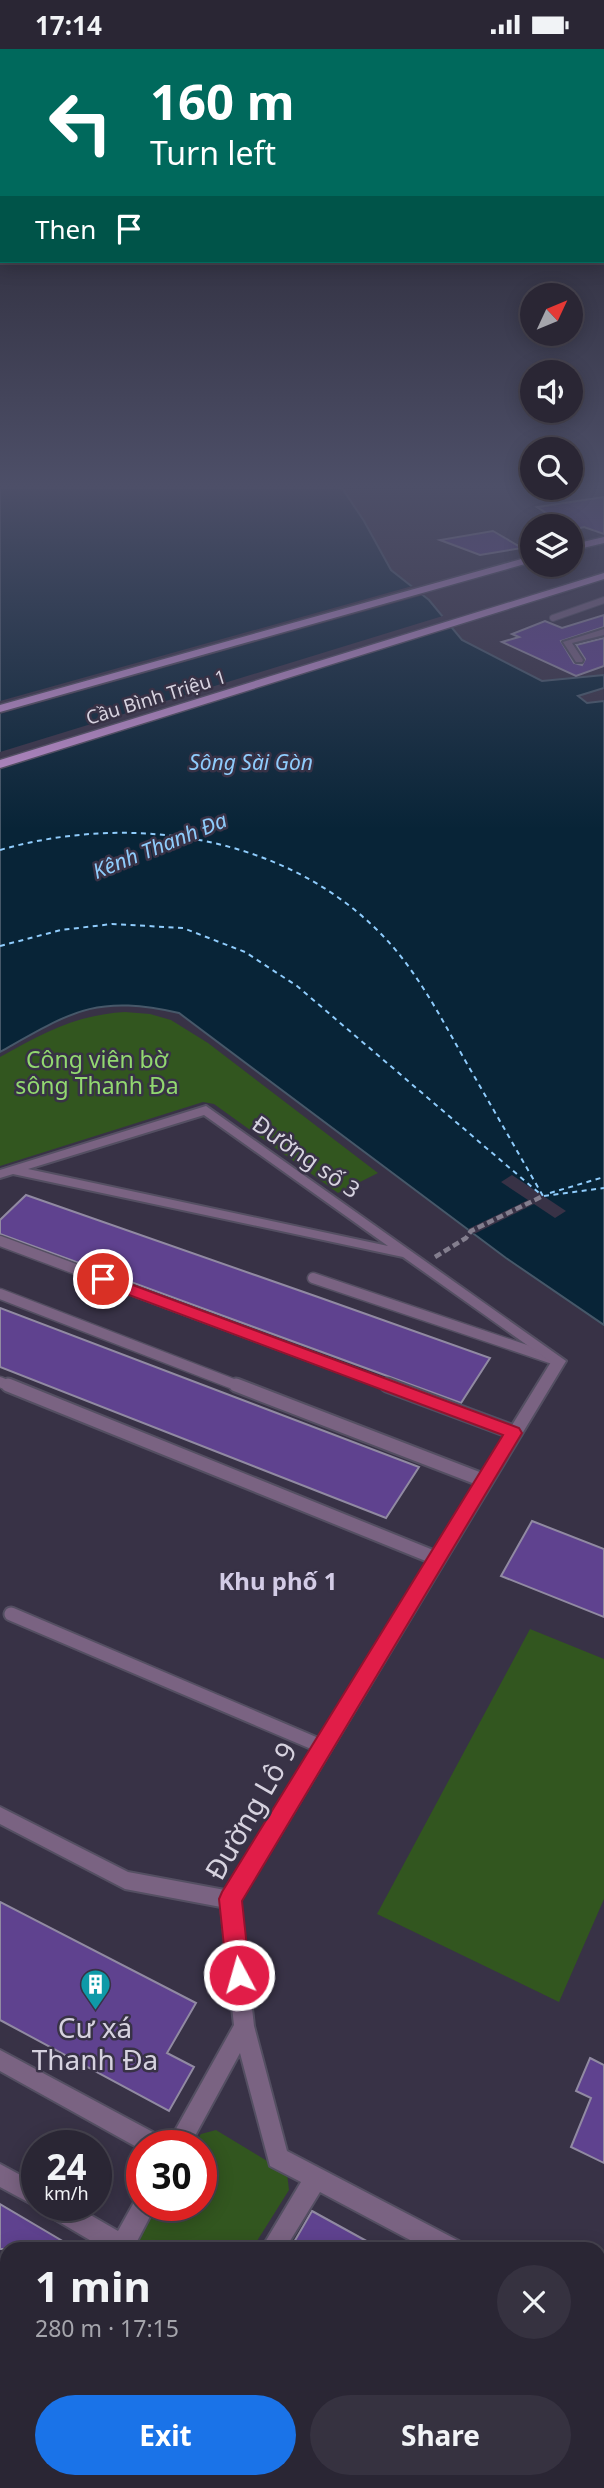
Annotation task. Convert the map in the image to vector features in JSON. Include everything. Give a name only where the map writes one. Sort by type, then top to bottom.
[{"type":"main road","points":[[0,709],[380,602]]},
{"type":"main road","name":"Cầu Bình Triệu 1","points":[[0,757],[512,602]]},
{"type":"main road","name":"Cầu Bình Triệu 1","points":[[0,764],[516,602]]},
{"type":"street","points":[[579,660],[567,642],[604,632]]},
{"type":"street","name":"Đường số 3","points":[[6,1172],[206,1110],[559,1361]]},
{"type":"street","points":[[6,1172],[408,1255]]},
{"type":"street","name":"Đường Lô 9","points":[[438,2242],[278,2158],[244,2026],[230,1899],[559,1361]]},
{"type":"street","points":[[0,1815],[125,1880],[230,1899]]},
{"type":"street","points":[[186,2130],[244,2026]]},
{"type":"street","points":[[0,2060],[127,2130]]},
{"type":"street","points":[[0,2175],[21,2187]]},
{"type":"street","points":[[276,2242],[316,2178]]},
{"type":"street","points":[[79,2221],[114,2242]]},
{"type":"street","points":[[125,2242],[136,2221]]},
{"type":"lane","points":[[553,618],[599,602]]},
{"type":"lane","points":[[0,1241],[513,1433]]},
{"type":"lane","points":[[313,1277],[559,1361]]},
{"type":"lane","points":[[0,1294],[485,1481]]},
{"type":"lane","points":[[0,1382],[438,1559]]},
{"type":"lane","points":[[12,1614],[323,1747]]},
{"type":"path","points":[[422,1265],[466,1238],[471,1231],[543,1196]]},
{"type":"green space","name":"Công viên bờ sông Thanh Đa","points":[[125,1012],[150,1014],[171,1020],[208,1043],[378,1173],[338,1193],[214,1104],[203,1102],[0,1166],[0,1057],[45,1033],[75,1021]]},
{"type":"green space","points":[[530,1629],[604,1659],[604,1899],[559,2002],[377,1914]]},
{"type":"green space","points":[[217,2131],[287,2173],[289,2190],[256,2242],[137,2242],[150,2221],[217,2221]]},
{"type":"water","name":"Sông Sài Gòn","points":[[0,602],[431,602],[462,640],[542,681],[604,675],[604,688],[578,696],[587,703],[604,701],[604,1325],[506,1258],[179,1013],[126,1005],[85,1010],[46,1026],[0,1052]]},
{"type":"pier","points":[[356,602],[399,602],[0,714],[0,701]]},
{"type":"pier","points":[[446,615],[454,625],[0,766],[0,752]]},
{"type":"pier","points":[[512,1175],[566,1211],[555,1218],[534,1204],[474,1234],[468,1229],[528,1200],[501,1182]]},
{"type":"building","points":[[604,615],[604,627],[561,641],[574,663],[582,665],[585,659],[576,645],[604,638],[604,666],[576,676],[502,642],[519,637],[512,634],[545,621],[562,628]]},
{"type":"building","points":[[26,1195],[490,1358],[461,1403],[0,1234],[0,1220]]},
{"type":"building","points":[[0,1308],[419,1467],[386,1518],[0,1367]]},
{"type":"building","points":[[532,1521],[604,1549],[604,1617],[501,1576]]},
{"type":"building","name":"Cư xá Thanh Đa","points":[[0,1902],[196,2003],[167,2053],[194,2067],[169,2111],[0,2020]]},
{"type":"building","points":[[590,2058],[604,2065],[604,2163],[571,2147],[591,2098],[576,2091]]},
{"type":"building","points":[[0,2204],[21,2216],[21,2221],[29,2221],[64,2242],[0,2242]]},
{"type":"building","points":[[312,2211],[368,2242],[294,2242]]},
{"type":"ferry route","points":[[0,850],[53,838],[108,833],[162,835],[216,843],[268,860],[316,883],[360,915],[409,967],[435,1007],[543,1196]]},
{"type":"ferry route","points":[[0,946],[61,930],[112,924],[183,928],[245,952],[297,986],[539,1193]]},
{"type":"ferry route","points":[[550,1193],[604,1177]]},
{"type":"ferry route","points":[[544,1196],[604,1188]]},
{"type":"place","name":"Cư xá Thanh Đa","points":[[95,2011]]},
{"type":"district","name":"Khu phố 1","points":[[278,1582]]},
{"type":"route","points":[[103,1279],[513,1433],[230,1899],[239,1975]]},
{"type":"water label","name":"Kênh Thanh Đa","points":[[160,846]]}]
